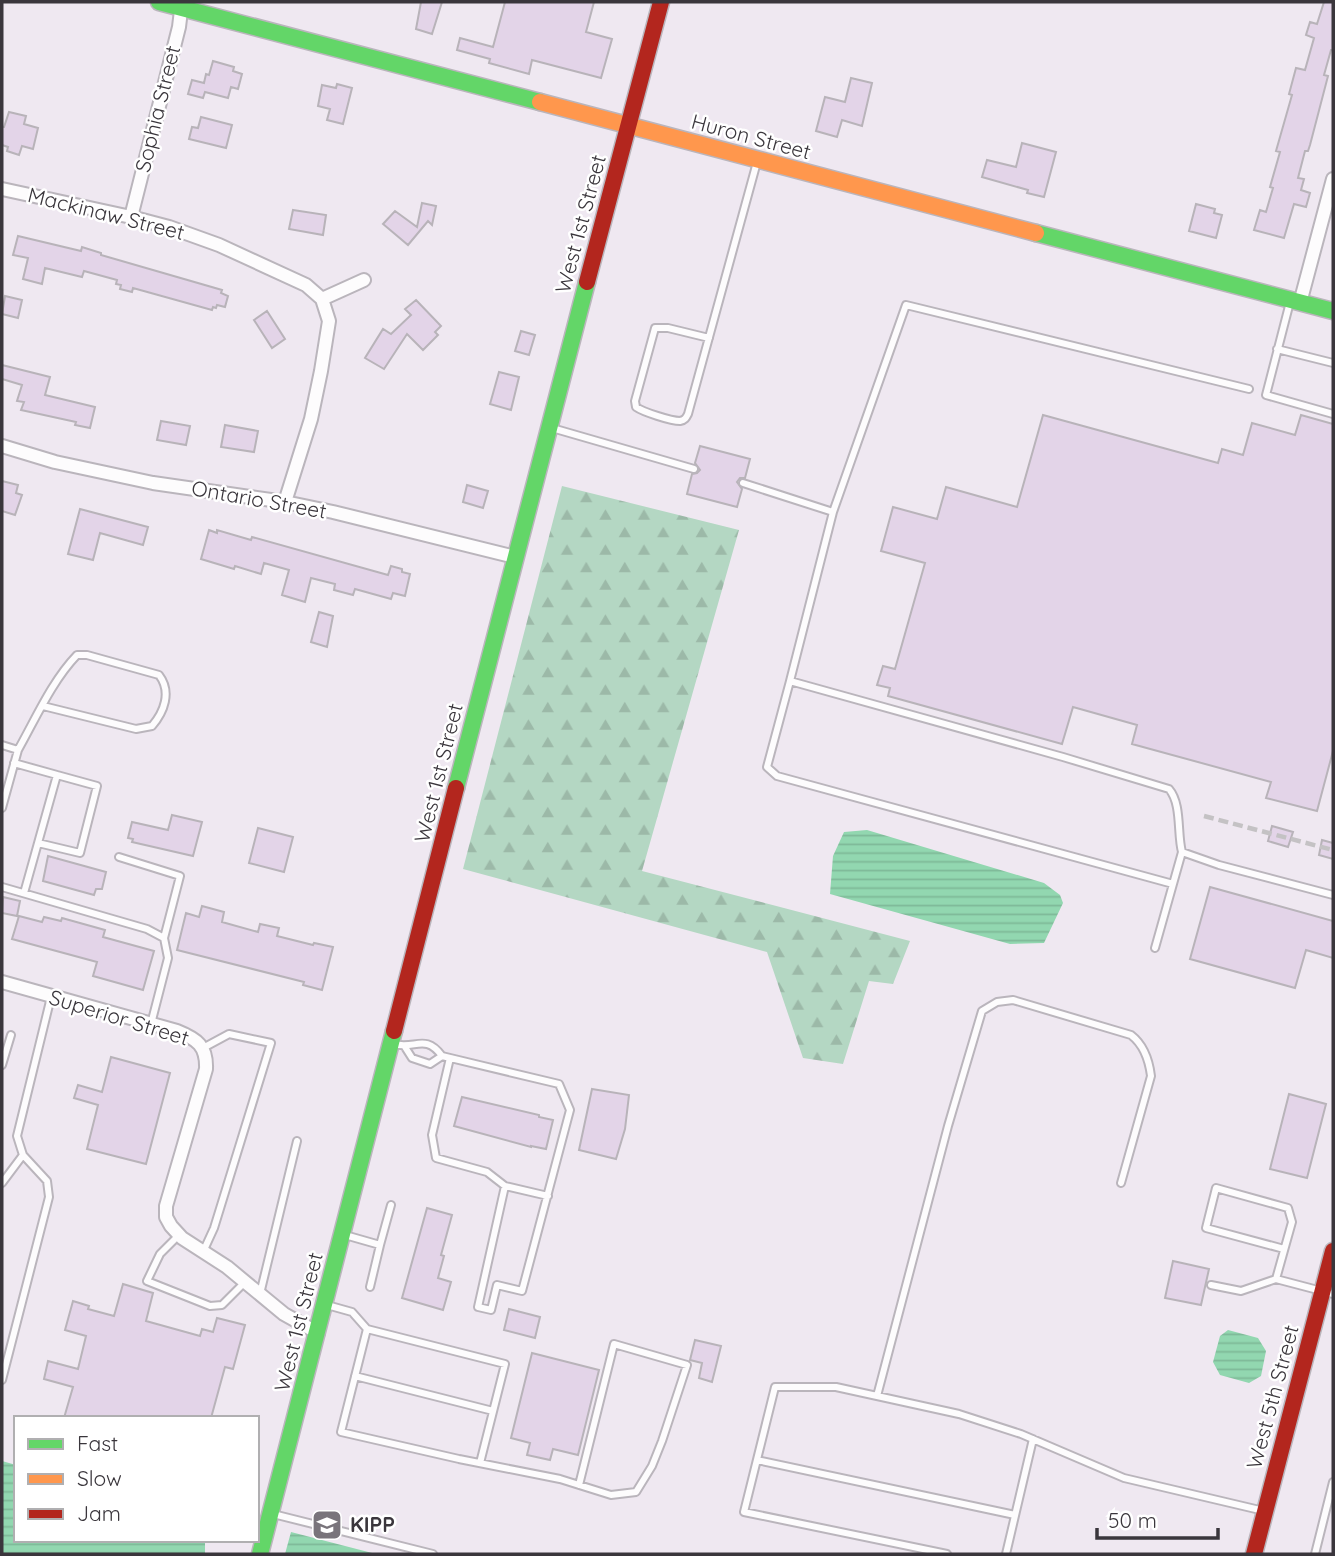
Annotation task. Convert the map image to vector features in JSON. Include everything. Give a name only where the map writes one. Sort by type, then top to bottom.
[{"type":"street","name":"Huron Street","points":[[159,2],[181,5],[1333,312]]},
{"type":"street","name":"West 1st Street","points":[[260,1554],[343,1234],[399,1045],[515,557],[661,2]]},
{"type":"street","name":"Sophia Street","points":[[131,216],[179,27],[181,5]]},
{"type":"street","points":[[1295,301],[1333,179]]},
{"type":"street","name":"Mackinaw Street","points":[[2,189],[131,216],[219,245],[306,285],[322,299]]},
{"type":"street","points":[[285,502],[311,419],[321,372],[329,321],[322,299],[364,280]]},
{"type":"street","name":"Ontario Street","points":[[2,446],[153,483],[285,502],[515,557]]},
{"type":"street","name":"Superior Street","points":[[2,982],[195,1038],[203,1048],[206,1069],[166,1206],[166,1217],[180,1235],[285,1314],[318,1333]]},
{"type":"street","name":"West 5th Street","points":[[1254,1554],[1328,1293],[1333,1251]]},
{"type":"lane","points":[[709,338],[668,328],[655,328],[635,407],[643,412],[680,421],[686,418],[709,338],[758,160]]},
{"type":"lane","points":[[1295,301],[1277,349],[1266,395],[1333,414]]},
{"type":"lane","points":[[1173,884],[777,776],[767,767],[833,512],[906,304],[1249,389]]},
{"type":"lane","points":[[1277,349],[1333,363]]},
{"type":"lane","points":[[550,428],[694,470]]},
{"type":"lane","points":[[743,483],[833,512]]},
{"type":"lane","points":[[2,808],[5,784],[18,750],[43,706],[67,665],[77,655],[87,654],[159,675],[166,684],[162,715],[152,726],[136,729],[43,706]]},
{"type":"lane","points":[[790,681],[1169,789],[1175,796],[1182,852],[1155,948]]},
{"type":"lane","points":[[2,744],[18,750]]},
{"type":"lane","points":[[14,763],[97,786],[80,853],[38,843]]},
{"type":"lane","points":[[24,893],[57,775]]},
{"type":"lane","points":[[1182,852],[1219,865],[1333,895]]},
{"type":"lane","points":[[119,858],[180,876],[164,938],[168,958],[151,1024]]},
{"type":"lane","points":[[2,887],[147,929],[164,938]]},
{"type":"lane","points":[[2,1380],[49,1197],[47,1181],[23,1155],[17,1136],[51,998]]},
{"type":"lane","points":[[877,1396],[948,1126],[982,1011],[997,1002],[1013,1000],[1131,1035],[1140,1042],[1149,1062],[1151,1076],[1121,1183]]},
{"type":"lane","points":[[203,1048],[229,1034],[271,1043],[214,1228],[203,1252]]},
{"type":"lane","points":[[2,1065],[11,1035]]},
{"type":"lane","points":[[399,1045],[419,1042],[435,1046],[446,1057],[559,1084],[569,1110],[522,1291],[497,1285],[491,1310],[478,1307],[505,1186]]},
{"type":"lane","points":[[399,1045],[412,1059],[430,1064],[446,1057]]},
{"type":"lane","points":[[446,1057],[432,1135],[436,1158],[487,1172],[505,1186],[548,1196]]},
{"type":"lane","points":[[260,1294],[297,1141]]},
{"type":"lane","points":[[2,1184],[23,1155]]},
{"type":"lane","points":[[1276,1279],[1292,1222],[1288,1208],[1216,1188],[1206,1228],[1284,1249]]},
{"type":"lane","points":[[370,1287],[391,1205]]},
{"type":"lane","points":[[343,1234],[380,1245]]},
{"type":"lane","points":[[180,1235],[160,1254],[148,1282],[210,1306],[222,1305],[245,1282]]},
{"type":"lane","points":[[1211,1285],[1241,1291],[1276,1279],[1328,1293]]},
{"type":"lane","points":[[326,1305],[352,1312],[367,1329],[505,1364],[480,1464]]},
{"type":"lane","points":[[367,1329],[341,1432],[480,1464],[560,1479],[579,1485],[611,1495],[636,1492],[652,1466],[687,1365],[614,1344],[579,1485]]},
{"type":"lane","points":[[355,1376],[493,1411]]},
{"type":"lane","points":[[947,1554],[744,1512],[775,1387],[836,1387],[959,1414],[1033,1439],[1124,1478],[1265,1511]]},
{"type":"lane","points":[[1006,1554],[1033,1439]]},
{"type":"lane","points":[[757,1461],[1015,1515]]},
{"type":"lane","points":[[1315,1554],[1333,1482]]},
{"type":"lane","points":[[271,1514],[433,1554]]},
{"type":"green space","points":[[562,486],[739,530],[642,871],[910,941],[893,984],[869,981],[843,1064],[803,1058],[767,952],[463,869]]},
{"type":"shaded area","points":[[867,830],[1044,883],[1060,895],[1063,903],[1044,943],[1010,944],[830,894],[833,856],[844,832]]},
{"type":"shaded area","points":[[1228,1330],[1258,1338],[1266,1351],[1261,1376],[1249,1383],[1220,1375],[1213,1362],[1220,1336]]},
{"type":"shaded area","points":[[2,1461],[14,1464],[14,1542],[205,1542],[205,1554],[2,1554]]},
{"type":"shaded area","points":[[291,1532],[376,1554],[285,1554]]},
{"type":"building","points":[[421,2],[442,2],[432,34],[416,29]]},
{"type":"building","points":[[505,2],[594,2],[586,32],[612,39],[601,78],[532,60],[529,74],[489,63],[490,59],[457,50],[460,38],[493,47]]},
{"type":"building","points":[[1324,2],[1333,2],[1333,50],[1324,75],[1328,76],[1310,145],[1308,151],[1305,151],[1298,178],[1304,179],[1301,190],[1310,193],[1306,207],[1294,204],[1284,238],[1254,230],[1260,210],[1266,212],[1273,188],[1270,187],[1280,152],[1276,151],[1292,95],[1289,94],[1296,68],[1305,70],[1314,38],[1306,35],[1310,22],[1317,24]]},
{"type":"building","points":[[213,61],[234,67],[233,71],[242,74],[238,89],[231,87],[228,98],[205,92],[203,98],[188,94],[192,80],[204,83]]},
{"type":"building","points":[[851,78],[872,83],[862,126],[842,120],[837,137],[816,131],[825,97],[845,102]]},
{"type":"building","points":[[337,84],[352,88],[343,124],[327,120],[330,109],[318,106],[322,85],[336,88]]},
{"type":"building","points":[[9,112],[26,116],[24,124],[38,128],[33,149],[22,146],[19,155],[7,151],[8,147],[2,145],[2,127]]},
{"type":"building","points":[[201,117],[232,125],[226,148],[189,139],[192,127],[198,128]]},
{"type":"building","points":[[1022,143],[1056,152],[1044,197],[982,177],[987,160],[1016,167]]},
{"type":"building","points":[[422,203],[436,206],[432,225],[428,221],[408,245],[383,224],[395,211],[417,227]]},
{"type":"building","points":[[1196,204],[1215,209],[1214,213],[1222,215],[1216,238],[1189,231]]},
{"type":"building","points":[[293,210],[326,215],[323,235],[289,229]]},
{"type":"building","points":[[18,236],[81,251],[82,247],[222,290],[221,293],[228,296],[225,307],[217,305],[212,310],[133,288],[132,292],[120,289],[121,285],[116,284],[117,280],[84,271],[82,277],[45,268],[42,284],[23,279],[28,258],[13,255]]},
{"type":"building","points":[[5,296],[22,300],[18,318],[2,314]]},
{"type":"building","points":[[416,300],[441,326],[435,332],[438,335],[423,350],[407,334],[384,369],[365,358],[383,329],[391,334],[411,315],[405,309]]},
{"type":"building","points":[[267,311],[285,339],[272,348],[254,320]]},
{"type":"building","points":[[521,331],[535,335],[529,355],[515,351]]},
{"type":"building","points":[[2,365],[50,377],[45,395],[95,407],[90,428],[75,425],[76,422],[21,410],[24,402],[17,401],[22,385],[2,379]]},
{"type":"building","points":[[499,372],[519,377],[511,410],[490,404]]},
{"type":"building","points":[[1043,415],[1218,463],[1222,449],[1243,455],[1252,423],[1295,435],[1301,415],[1333,424],[1333,751],[1317,811],[1266,798],[1271,782],[1132,744],[1137,725],[1073,707],[1062,744],[888,696],[890,688],[877,685],[883,666],[895,669],[925,563],[881,551],[893,507],[937,519],[946,487],[1017,507]]},
{"type":"building","points":[[161,421],[190,426],[186,445],[157,440]]},
{"type":"building","points":[[225,425],[258,431],[254,452],[221,447]]},
{"type":"building","points":[[700,446],[750,459],[745,478],[740,478],[737,482],[742,489],[737,507],[687,494],[692,474],[700,470],[695,463]]},
{"type":"building","points":[[2,481],[18,485],[16,493],[22,495],[15,515],[2,511]]},
{"type":"building","points":[[467,485],[488,491],[483,508],[463,502]]},
{"type":"building","points":[[80,509],[148,527],[143,545],[100,533],[93,560],[68,554]]},
{"type":"building","points":[[209,530],[251,540],[252,537],[388,575],[391,566],[402,569],[402,572],[410,574],[405,596],[393,593],[391,599],[355,589],[353,595],[334,590],[335,584],[311,578],[305,602],[282,595],[289,570],[264,563],[261,574],[201,559]]},
{"type":"building","points":[[319,612],[333,616],[327,647],[311,642]]},
{"type":"building","points":[[172,815],[202,822],[193,856],[132,842],[133,839],[128,838],[132,822],[168,830]]},
{"type":"building","points":[[1272,826],[1293,832],[1288,847],[1268,841]]},
{"type":"building","points":[[258,828],[293,837],[284,872],[249,863]]},
{"type":"building","points":[[1322,840],[1333,843],[1333,859],[1319,855]]},
{"type":"building","points":[[48,856],[106,872],[102,889],[96,889],[94,895],[43,881]]},
{"type":"building","points":[[1210,887],[1333,921],[1333,958],[1306,950],[1295,988],[1190,959]]},
{"type":"building","points":[[3,897],[20,901],[17,916],[2,913]]},
{"type":"building","points":[[202,906],[224,912],[222,922],[258,932],[260,924],[279,928],[277,936],[333,947],[322,990],[303,985],[304,982],[177,950],[186,913],[199,917]]},
{"type":"building","points":[[19,916],[42,922],[44,917],[61,921],[62,918],[105,930],[103,937],[154,951],[143,990],[93,976],[97,962],[12,939]]},
{"type":"building","points":[[111,1057],[170,1073],[146,1164],[87,1149],[98,1105],[74,1098],[78,1085],[102,1092]]},
{"type":"building","points":[[592,1089],[629,1095],[625,1129],[616,1159],[579,1150]]},
{"type":"building","points":[[1289,1094],[1326,1104],[1307,1178],[1270,1169]]},
{"type":"building","points":[[462,1097],[553,1120],[546,1149],[454,1126]]},
{"type":"building","points":[[427,1208],[452,1215],[438,1278],[451,1282],[443,1310],[402,1298]]},
{"type":"building","points":[[1173,1261],[1209,1269],[1201,1305],[1165,1298]]},
{"type":"building","points":[[123,1284],[153,1293],[146,1321],[200,1336],[202,1329],[213,1332],[217,1318],[245,1325],[233,1369],[225,1367],[212,1416],[65,1416],[73,1387],[44,1379],[48,1361],[78,1369],[86,1336],[65,1330],[73,1301],[89,1306],[88,1309],[114,1316]]},
{"type":"building","points":[[509,1309],[540,1317],[535,1338],[504,1330]]},
{"type":"building","points":[[695,1340],[721,1346],[712,1382],[699,1378],[702,1363],[690,1360]]},
{"type":"building","points":[[532,1353],[599,1370],[578,1455],[553,1449],[550,1460],[527,1455],[530,1443],[511,1438]]},
{"type":"railway","points":[[1204,816],[1333,850]]},
{"type":"traffic: fast","points":[[159,2],[540,102]]},
{"type":"traffic: fast","points":[[1036,233],[1333,311]]},
{"type":"traffic: fast","points":[[456,788],[587,282]]},
{"type":"traffic: fast","points":[[260,1554],[394,1031]]},
{"type":"traffic: slow","points":[[540,102],[1036,233]]},
{"type":"traffic: jam","points":[[587,282],[661,2]]},
{"type":"traffic: jam","points":[[394,1031],[456,788]]},
{"type":"traffic: jam","points":[[1254,1554],[1333,1251]]},
{"type":"place","name":"KIPP","points":[[327,1525]]}]
